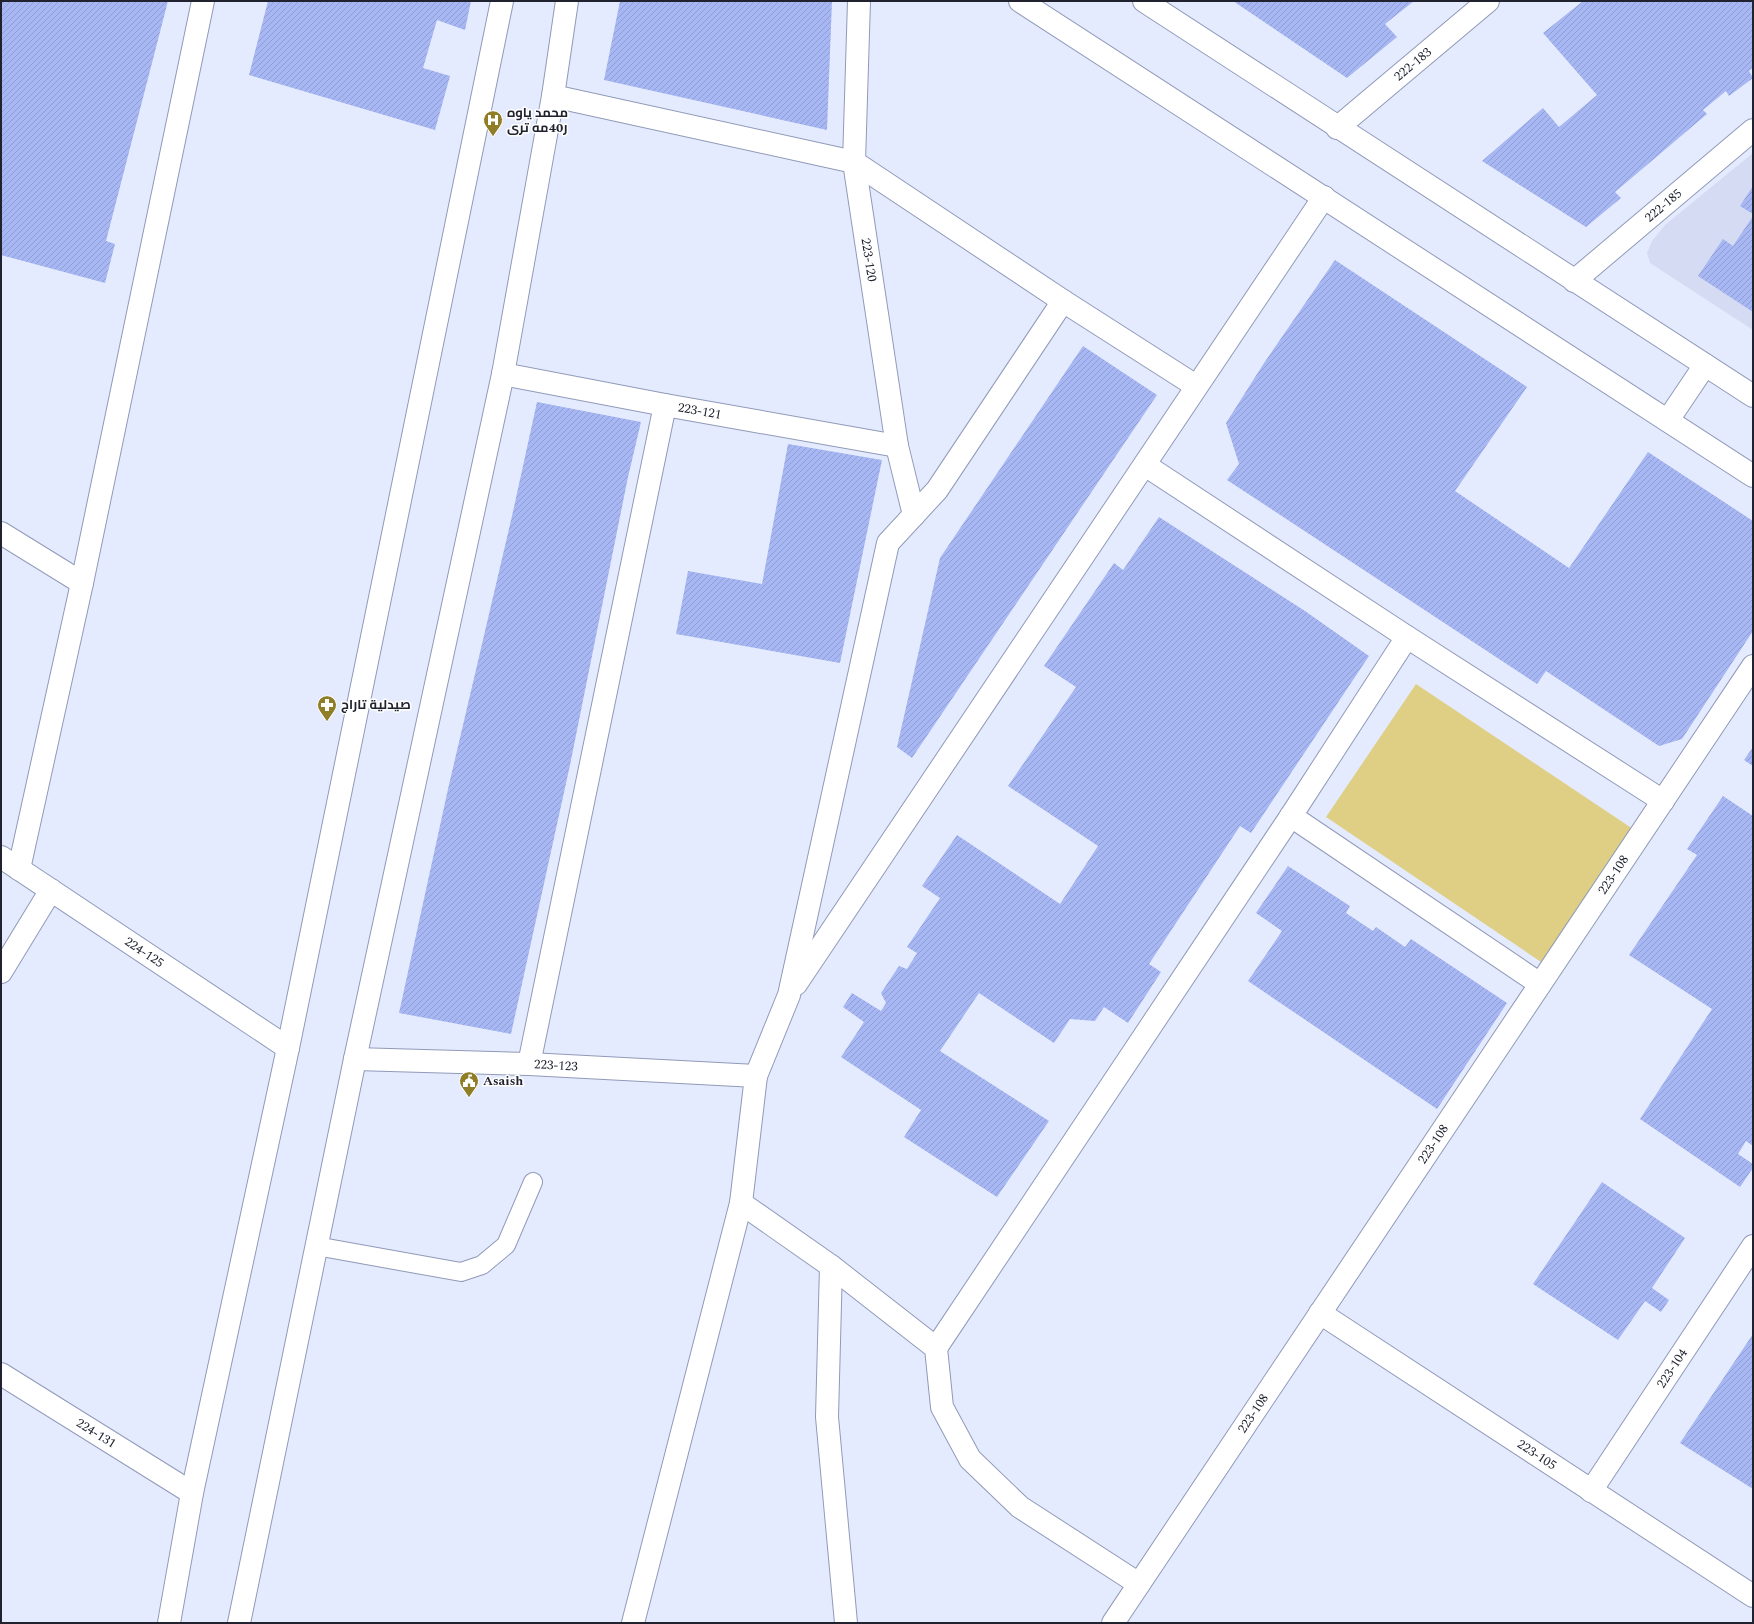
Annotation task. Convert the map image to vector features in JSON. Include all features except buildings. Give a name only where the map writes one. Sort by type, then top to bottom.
[{"type":"street","points":[[19,869],[82,583],[203,1]]},
{"type":"street","points":[[169,1623],[192,1493],[288,1048],[502,1]]},
{"type":"street","points":[[238,1623],[355,1059],[503,374],[553,96],[567,1]]},
{"type":"street","name":"223-120","points":[[859,1],[854,162],[898,446],[914,515]]},
{"type":"street","points":[[1020,1],[1753,476]]},
{"type":"street","points":[[1144,1],[1337,128],[1753,396]]},
{"type":"street","name":"222-183","points":[[1337,128],[1488,1]]},
{"type":"street","points":[[553,96],[854,162],[1063,301],[1196,386]]},
{"type":"street","name":"222-185","points":[[1574,281],[1753,130]]},
{"type":"street","points":[[789,995],[1324,197]]},
{"type":"street","points":[[633,1623],[741,1203],[756,1076],[789,995],[888,543],[937,490],[1063,301]]},
{"type":"street","points":[[1668,420],[1705,365]]},
{"type":"street","name":"223-121","points":[[503,374],[665,405],[898,446]]},
{"type":"street","points":[[529,1064],[665,405]]},
{"type":"street","points":[[1145,465],[1407,637],[1663,801]]},
{"type":"street","points":[[1,533],[82,583]]},
{"type":"street","points":[[1139,1584],[1020,1507],[970,1459],[942,1407],[936,1348],[1291,816],[1407,637]]},
{"type":"street","name":"223-108","points":[[1113,1623],[1753,666]]},
{"type":"street","points":[[1291,816],[1540,984]]},
{"type":"street","name":"224-125","points":[[1,857],[288,1048]]},
{"type":"street","points":[[1,972],[51,890]]},
{"type":"street","name":"223-123","points":[[355,1059],[529,1064],[756,1076]]},
{"type":"street","points":[[741,1203],[831,1266],[936,1348]]},
{"type":"street","name":"223-104","points":[[1591,1491],[1753,1246]]},
{"type":"street","points":[[831,1266],[827,1417],[846,1623]]},
{"type":"street","name":"223-105","points":[[1320,1313],[1753,1596]]},
{"type":"street","name":"224-131","points":[[1,1374],[192,1493]]},
{"type":"lane","points":[[316,1246],[461,1272],[482,1265],[506,1245],[533,1182]]},
{"type":"shaded area","points":[[1753,153],[1753,330],[1650,263],[1647,253],[1652,241],[1665,225]]},
{"type":"shaded area","points":[[1416,684],[1636,831],[1544,964],[1326,817]]},
{"type":"place","name":"محمد ياوه ر40مه ترى","points":[[493,137]]},
{"type":"place","name":"صيدلية تاراج","points":[[327,722]]},
{"type":"place","name":"Asaish","points":[[469,1098]]}]
